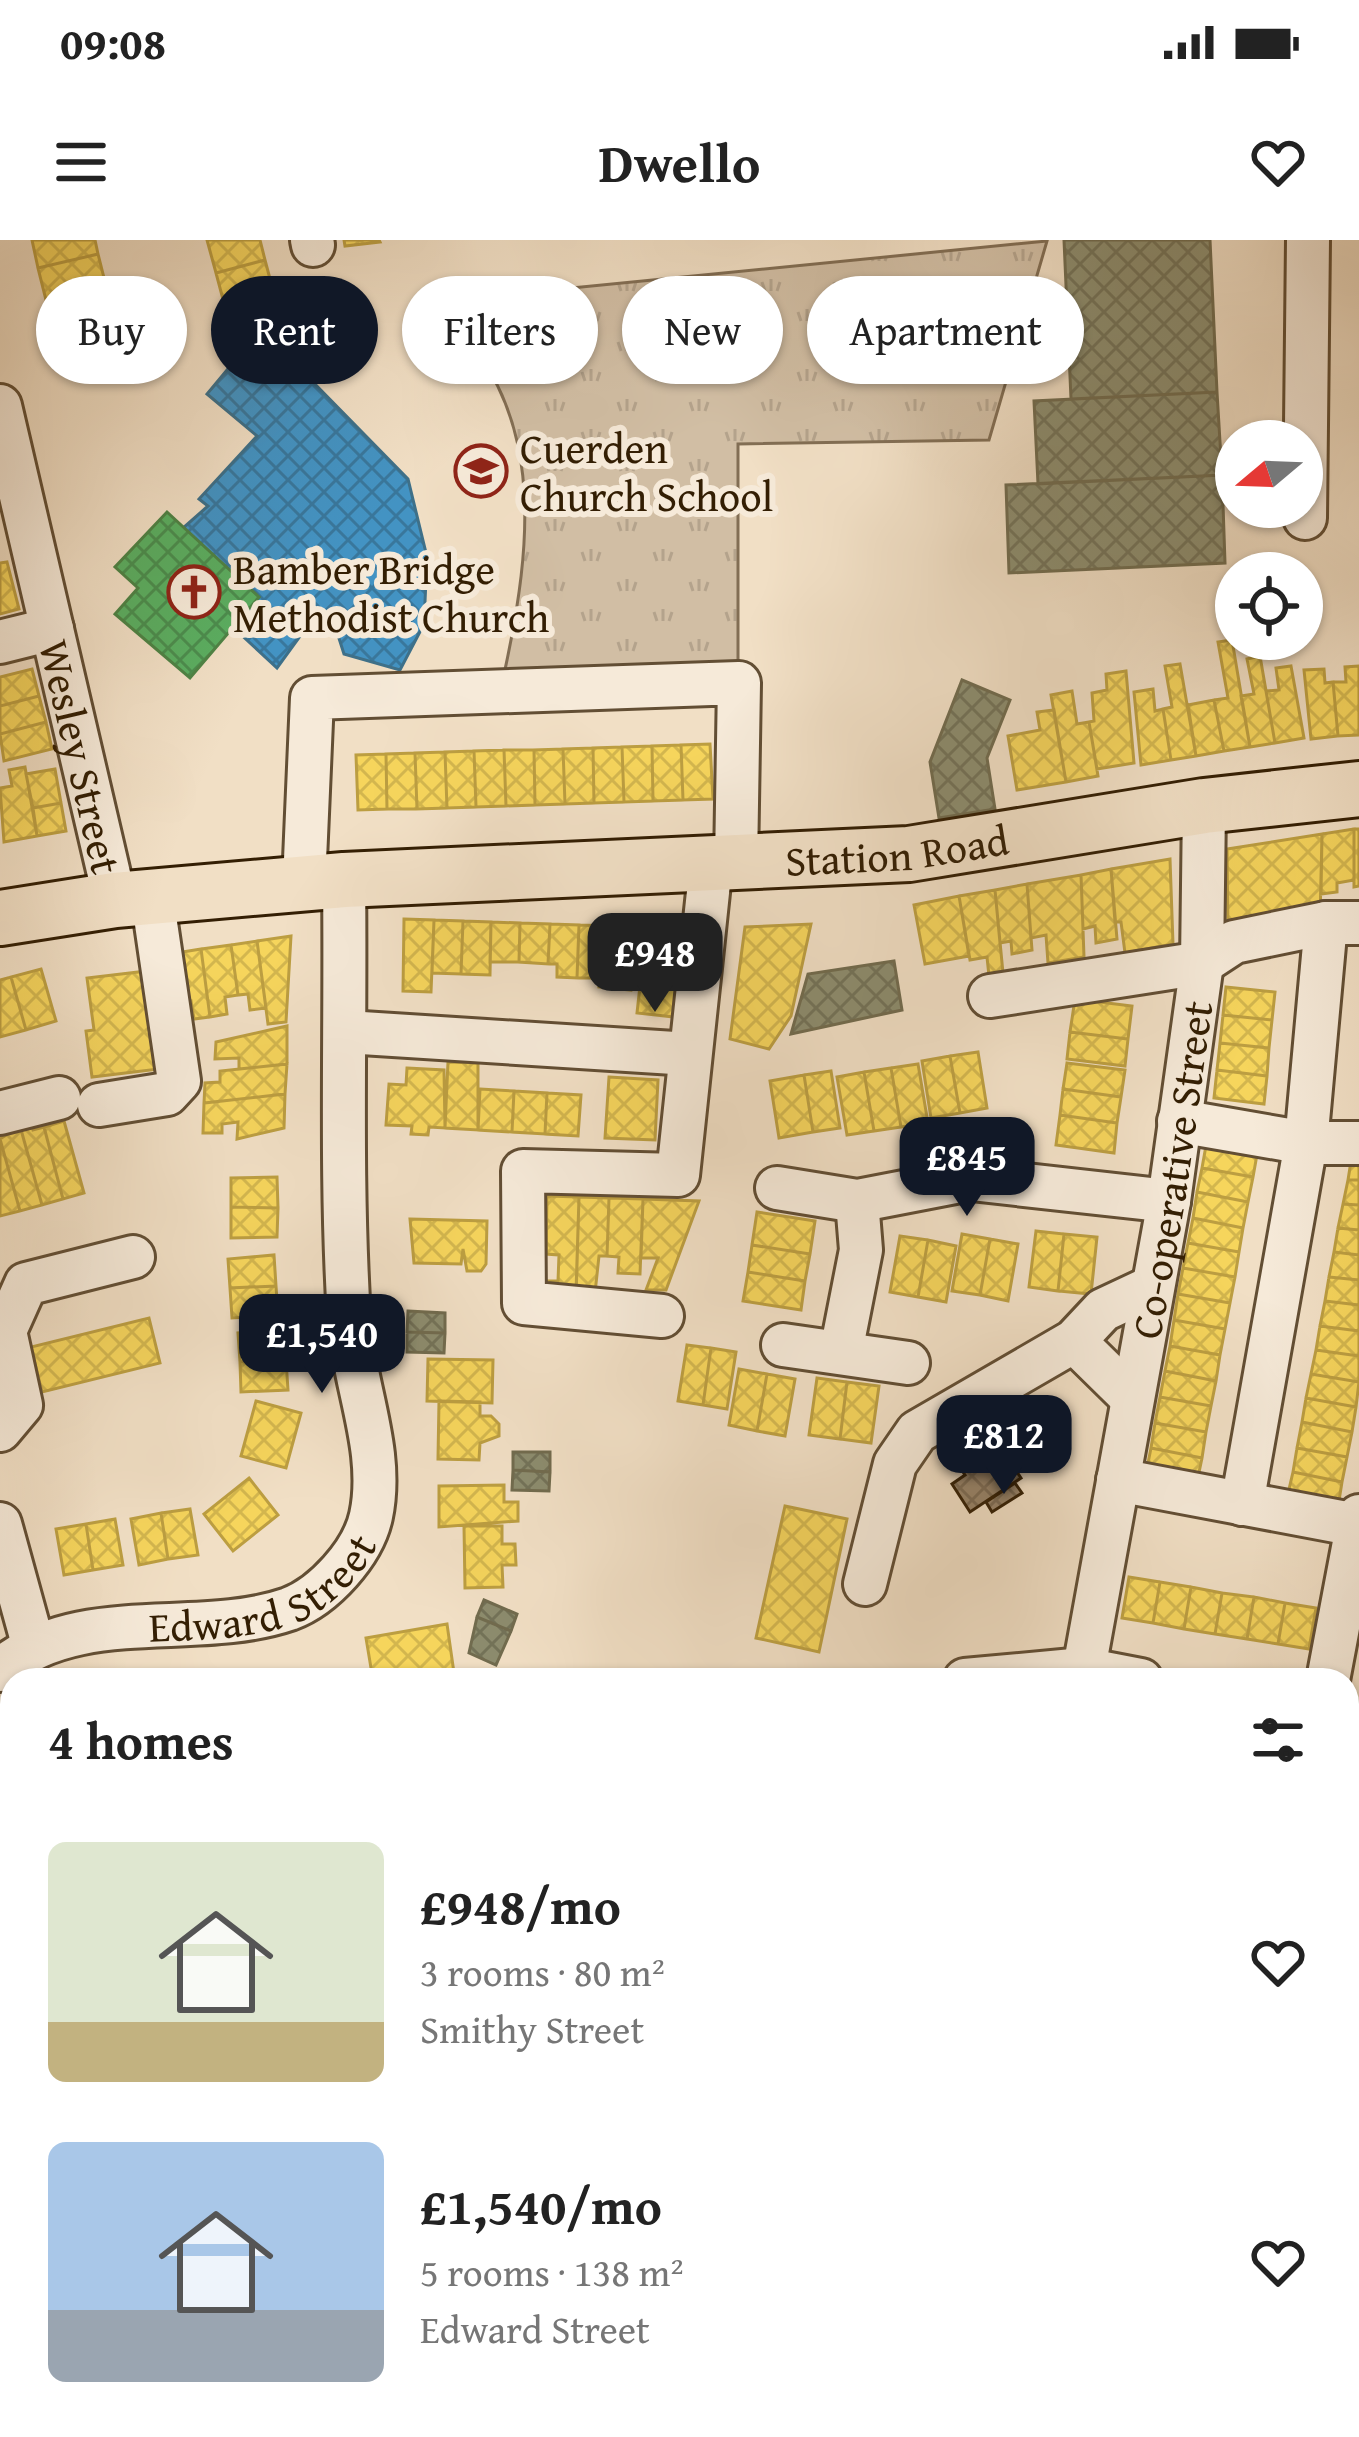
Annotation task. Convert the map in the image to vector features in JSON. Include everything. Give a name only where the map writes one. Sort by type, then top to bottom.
[{"type":"main road","name":"Station Road","points":[[0,918],[133,898],[324,882],[909,854],[1204,806],[1359,789]]},
{"type":"street","points":[[1306,420],[1308,240]]},
{"type":"street","name":"Wesley Street","points":[[0,406],[13,518],[52,628],[133,898],[178,1081],[167,1094],[0,1113]]},
{"type":"street","points":[[0,642],[52,628]]},
{"type":"street","name":"Edward Street","points":[[16,1657],[87,1632],[289,1609],[327,1588],[371,1520],[375,1465],[349,1326],[342,1191],[346,1032],[324,882],[312,698],[740,683],[724,864]]},
{"type":"street","name":"Co-operative Street","points":[[1084,1668],[1168,1201],[1202,963],[1204,806]]},
{"type":"street","points":[[662,1316],[524,1303],[523,1171],[678,1175],[690,1054],[724,864]]},
{"type":"street","points":[[990,996],[1202,963],[1234,942],[1342,923],[1242,1504]]},
{"type":"street","points":[[346,1032],[690,1054]]},
{"type":"street","points":[[1179,1121],[1306,1142],[1359,1143]]},
{"type":"street","points":[[778,1187],[857,1201],[971,1179],[1168,1201]]},
{"type":"street","points":[[841,1352],[861,1250],[857,1201]]},
{"type":"street","points":[[0,1430],[21,1406],[5,1331],[26,1284],[133,1257]]},
{"type":"street","points":[[866,1584],[895,1464],[917,1432],[1073,1341],[1103,1310],[1152,1287]]},
{"type":"street","points":[[1073,1341],[1132,1398]]},
{"type":"street","points":[[783,1345],[908,1363]]},
{"type":"street","points":[[1118,1480],[1358,1521],[1330,1668]]},
{"type":"street","points":[[0,1525],[16,1657]]},
{"type":"green space","points":[[1047,241],[1037,276],[807,276],[807,384],[1005,384],[989,440],[738,444],[738,669],[503,679],[525,525],[514,428],[496,384],[598,384],[598,285],[622,283],[622,384],[783,384],[783,276],[693,276]]},
{"type":"building: Homes","points":[[32,240],[95,240],[98,254],[38,268]]},
{"type":"building: Homes","points":[[207,240],[260,240],[265,260],[216,273]]},
{"type":"building: Homes","points":[[344,240],[379,240],[380,242],[345,246]]},
{"type":"building: Homes","points":[[98,254],[104,276],[40,276],[38,268]]},
{"type":"building: Homes","points":[[265,260],[269,276],[217,276]]},
{"type":"building: Homes","points":[[7,562],[19,609],[0,614],[0,563]]},
{"type":"building: Homes","points":[[1221,660],[1235,660],[1250,747],[1224,751],[1214,700],[1228,698]]},
{"type":"building: Homes","points":[[1247,660],[1261,660],[1275,743],[1250,747],[1241,696],[1254,694]]},
{"type":"building: Homes","points":[[1180,664],[1196,756],[1171,760],[1163,709],[1172,707],[1165,666]]},
{"type":"building: Homes","points":[[1291,666],[1304,738],[1275,743],[1266,691],[1279,690],[1276,668]]},
{"type":"building: Homes","points":[[1359,666],[1359,735],[1338,736],[1333,682],[1346,682],[1345,667]]},
{"type":"building: Homes","points":[[32,669],[39,696],[0,706],[0,677]]},
{"type":"building: Homes","points":[[1324,669],[1325,683],[1333,682],[1338,736],[1311,739],[1304,670]]},
{"type":"building: Homes","points":[[1126,671],[1134,763],[1097,769],[1089,722],[1094,721],[1092,693],[1107,690],[1106,674]]},
{"type":"building: Homes","points":[[1153,689],[1155,711],[1163,709],[1171,760],[1141,765],[1134,692]]},
{"type":"building: Homes","points":[[1072,691],[1077,724],[1089,722],[1098,776],[1066,782],[1051,695]]},
{"type":"building: Homes","points":[[39,696],[46,722],[0,734],[0,706]]},
{"type":"building: Homes","points":[[1214,700],[1224,751],[1196,756],[1188,705]]},
{"type":"building: Homes","points":[[1054,710],[1066,782],[1017,790],[1008,736],[1040,730],[1037,712]]},
{"type":"building: Homes","points":[[46,722],[52,749],[4,761],[0,734]]},
{"type":"building: Homes","points":[[710,744],[713,799],[683,800],[681,745]]},
{"type":"building: Homes","points":[[681,745],[683,800],[653,801],[652,746]]},
{"type":"building: Homes","points":[[652,746],[653,801],[624,802],[622,747]]},
{"type":"building: Homes","points":[[622,747],[624,802],[594,803],[593,748]]},
{"type":"building: Homes","points":[[593,748],[594,803],[565,804],[563,749]]},
{"type":"building: Homes","points":[[563,749],[565,804],[535,805],[534,750]]},
{"type":"building: Homes","points":[[504,750],[506,806],[476,807],[474,751]]},
{"type":"building: Homes","points":[[504,750],[534,750],[535,805],[506,806]]},
{"type":"building: Homes","points":[[474,751],[476,807],[447,808],[445,752]]},
{"type":"building: Homes","points":[[445,752],[447,808],[417,809],[415,753]]},
{"type":"building: Homes","points":[[415,753],[417,809],[387,809],[386,754]]},
{"type":"building: Homes","points":[[386,754],[387,809],[358,810],[356,755]]},
{"type":"building: Homes","points":[[25,767],[37,836],[4,842],[0,788],[12,786],[9,770]]},
{"type":"building: Homes","points":[[55,769],[61,803],[33,808],[26,774]]},
{"type":"building: Homes","points":[[61,803],[66,831],[37,836],[33,808]]},
{"type":"building: Homes","points":[[1354,829],[1359,829],[1359,886],[1354,887]]},
{"type":"building: Homes","points":[[1354,829],[1354,880],[1337,883],[1337,892],[1321,894],[1322,834]]},
{"type":"building: Homes","points":[[1322,834],[1320,919],[1228,933],[1227,849]]},
{"type":"building: Homes","points":[[1170,859],[1173,944],[1125,953],[1121,922],[1115,922],[1111,869]]},
{"type":"building: Homes","points":[[1111,869],[1117,939],[1096,943],[1095,926],[1083,929],[1081,875]]},
{"type":"building: Homes","points":[[1081,875],[1084,957],[1048,963],[1046,935],[1031,938],[1027,884]]},
{"type":"building: Homes","points":[[1027,884],[1032,950],[1012,954],[1011,941],[1000,943],[995,890]]},
{"type":"building: Homes","points":[[995,890],[1003,973],[989,976],[987,957],[970,960],[959,896]]},
{"type":"building: Homes","points":[[959,896],[969,956],[925,964],[914,905]]},
{"type":"building: Homes","points":[[404,919],[434,920],[431,992],[403,991]]},
{"type":"building: Homes","points":[[434,920],[463,921],[461,974],[432,973]]},
{"type":"building: Homes","points":[[463,921],[491,922],[490,975],[461,974]]},
{"type":"building: Homes","points":[[491,922],[520,923],[519,962],[490,962]]},
{"type":"building: Homes","points":[[520,923],[550,924],[548,964],[519,962]]},
{"type":"building: Homes","points":[[550,924],[579,925],[577,978],[557,977],[557,964],[548,964]]},
{"type":"building: Homes","points":[[811,924],[791,1016],[769,1049],[730,1039],[745,927]]},
{"type":"building: Homes","points":[[579,925],[612,926],[601,978],[577,978]]},
{"type":"building: Homes","points":[[606,934],[639,937],[631,990],[599,987]]},
{"type":"building: Homes","points":[[291,936],[286,1022],[268,1024],[257,941]]},
{"type":"building: Homes","points":[[639,937],[658,938],[651,987],[631,985]]},
{"type":"building: Homes","points":[[658,938],[683,941],[674,1017],[637,1013],[640,986],[651,987]]},
{"type":"building: Homes","points":[[257,941],[266,1008],[250,1010],[248,994],[238,995],[231,945]]},
{"type":"building: Homes","points":[[231,945],[238,995],[225,997],[227,1014],[210,1017],[201,949]]},
{"type":"building: Homes","points":[[201,949],[210,1017],[194,1019],[191,1001],[177,1003],[170,954]]},
{"type":"building: Homes","points":[[41,969],[56,1021],[26,1030],[11,977]]},
{"type":"building: Homes","points":[[147,971],[159,1069],[92,1077],[86,1031],[94,1030],[87,978]]},
{"type":"building: Homes","points":[[11,977],[26,1030],[0,1037],[0,980]]},
{"type":"building: Homes","points":[[1226,987],[1275,992],[1272,1020],[1223,1015]]},
{"type":"building: Homes","points":[[1075,999],[1132,1006],[1128,1039],[1070,1032]]},
{"type":"building: Homes","points":[[1223,1015],[1272,1020],[1269,1048],[1220,1043]]},
{"type":"building: Homes","points":[[287,1026],[287,1064],[239,1069],[239,1058],[215,1059],[216,1042]]},
{"type":"building: Homes","points":[[1070,1032],[1128,1039],[1125,1066],[1067,1059]]},
{"type":"building: Homes","points":[[1220,1043],[1269,1048],[1267,1076],[1217,1070]]},
{"type":"building: Homes","points":[[978,1052],[987,1108],[960,1113],[950,1056]]},
{"type":"building: Homes","points":[[950,1056],[960,1113],[931,1118],[922,1061]]},
{"type":"building: Homes","points":[[448,1062],[478,1063],[478,1130],[445,1128]]},
{"type":"building: Homes","points":[[1067,1063],[1125,1070],[1121,1097],[1063,1089]]},
{"type":"building: Homes","points":[[287,1064],[285,1094],[204,1103],[205,1083],[220,1082],[220,1071]]},
{"type":"building: Homes","points":[[918,1064],[928,1123],[901,1127],[891,1068]]},
{"type":"building: Homes","points":[[407,1068],[444,1070],[445,1128],[429,1127],[428,1135],[411,1134],[412,1126],[386,1125],[389,1084],[406,1085]]},
{"type":"building: Homes","points":[[891,1068],[901,1127],[874,1131],[864,1072]]},
{"type":"building: Homes","points":[[1217,1070],[1267,1076],[1264,1104],[1214,1098]]},
{"type":"building: Homes","points":[[831,1071],[840,1128],[813,1132],[804,1075]]},
{"type":"building: Homes","points":[[864,1072],[874,1131],[847,1135],[837,1077]]},
{"type":"building: Homes","points":[[804,1075],[813,1132],[779,1138],[770,1081]]},
{"type":"building: Homes","points":[[609,1077],[658,1080],[655,1140],[605,1138]]},
{"type":"building: Homes","points":[[480,1089],[514,1091],[512,1132],[478,1130]]},
{"type":"building: Homes","points":[[1063,1089],[1121,1097],[1117,1123],[1060,1115]]},
{"type":"building: Homes","points":[[514,1091],[547,1093],[545,1134],[512,1132]]},
{"type":"building: Homes","points":[[547,1093],[581,1095],[578,1136],[545,1134]]},
{"type":"building: Homes","points":[[285,1094],[284,1128],[237,1139],[238,1122],[222,1124],[222,1133],[203,1133],[204,1103]]},
{"type":"building: Homes","points":[[1060,1115],[1117,1123],[1114,1153],[1056,1145]]},
{"type":"building: Homes","points":[[64,1121],[84,1193],[63,1199],[44,1127]]},
{"type":"building: Homes","points":[[31,1123],[33,1130],[44,1127],[63,1199],[42,1205],[20,1126]]},
{"type":"building: Homes","points":[[20,1126],[42,1205],[20,1211],[0,1139]]},
{"type":"building: Homes","points":[[0,1139],[20,1211],[0,1216]]},
{"type":"building: Homes","points":[[1207,1140],[1258,1149],[1253,1177],[1202,1168]]},
{"type":"building: Homes","points":[[1352,1155],[1359,1156],[1359,1180],[1348,1180]]},
{"type":"building: Homes","points":[[1202,1168],[1253,1177],[1248,1202],[1197,1192]]},
{"type":"building: Homes","points":[[277,1177],[278,1208],[231,1207],[231,1178]]},
{"type":"building: Homes","points":[[1348,1180],[1359,1180],[1359,1205],[1343,1204]]},
{"type":"building: Homes","points":[[1197,1192],[1248,1202],[1243,1228],[1193,1218]]},
{"type":"building: Homes","points":[[547,1196],[579,1197],[576,1299],[547,1298],[548,1281],[558,1281],[559,1255],[546,1254]]},
{"type":"building: Homes","points":[[579,1197],[609,1198],[607,1256],[599,1256],[595,1293],[576,1292]]},
{"type":"building: Homes","points":[[609,1198],[643,1199],[640,1274],[618,1273],[619,1257],[607,1256]]},
{"type":"building: Homes","points":[[643,1199],[699,1201],[666,1290],[646,1290],[658,1258],[641,1258]]},
{"type":"building: Homes","points":[[1343,1204],[1359,1205],[1359,1230],[1338,1228]]},
{"type":"building: Homes","points":[[231,1207],[278,1208],[277,1237],[231,1238]]},
{"type":"building: Homes","points":[[757,1212],[815,1221],[810,1254],[752,1245]]},
{"type":"building: Homes","points":[[1193,1218],[1243,1228],[1239,1252],[1188,1243]]},
{"type":"building: Homes","points":[[410,1219],[487,1221],[486,1264],[481,1271],[467,1271],[463,1249],[461,1264],[414,1263]]},
{"type":"building: Homes","points":[[1338,1228],[1359,1230],[1359,1255],[1334,1252]]},
{"type":"building: Homes","points":[[1036,1231],[1064,1234],[1058,1291],[1029,1287]]},
{"type":"building: Homes","points":[[962,1234],[990,1239],[980,1295],[952,1291]]},
{"type":"building: Homes","points":[[1064,1234],[1097,1237],[1091,1294],[1058,1291]]},
{"type":"building: Homes","points":[[900,1236],[928,1240],[918,1297],[890,1292]]},
{"type":"building: Homes","points":[[990,1239],[1018,1244],[1008,1301],[980,1295]]},
{"type":"building: Homes","points":[[928,1240],[956,1246],[946,1302],[918,1297]]},
{"type":"building: Homes","points":[[1188,1243],[1239,1252],[1235,1277],[1183,1268]]},
{"type":"building: Homes","points":[[752,1245],[810,1254],[805,1281],[748,1272]]},
{"type":"building: Homes","points":[[1334,1252],[1359,1255],[1359,1280],[1329,1277]]},
{"type":"building: Homes","points":[[274,1255],[276,1286],[230,1288],[228,1259]]},
{"type":"building: Homes","points":[[1183,1268],[1235,1277],[1230,1303],[1178,1294]]},
{"type":"building: Homes","points":[[748,1272],[805,1281],[801,1310],[743,1301]]},
{"type":"building: Homes","points":[[1329,1277],[1359,1280],[1359,1305],[1325,1301]]},
{"type":"building: Homes","points":[[276,1286],[278,1315],[232,1318],[230,1288]]},
{"type":"building: Homes","points":[[1178,1294],[1230,1303],[1225,1329],[1174,1320]]},
{"type":"building: Homes","points":[[1325,1301],[1359,1305],[1359,1331],[1320,1326]]},
{"type":"building: Homes","points":[[149,1318],[160,1363],[42,1392],[31,1347]]},
{"type":"building: Homes","points":[[1174,1320],[1225,1329],[1220,1355],[1170,1346]]},
{"type":"building: Homes","points":[[1320,1326],[1359,1331],[1359,1356],[1316,1350]]},
{"type":"building: Homes","points":[[284,1330],[286,1360],[240,1362],[238,1333]]},
{"type":"building: Homes","points":[[687,1345],[711,1348],[703,1405],[678,1401]]},
{"type":"building: Homes","points":[[1170,1346],[1220,1355],[1216,1381],[1165,1371]]},
{"type":"building: Homes","points":[[711,1348],[736,1352],[727,1409],[703,1405]]},
{"type":"building: Homes","points":[[1316,1350],[1359,1356],[1359,1382],[1311,1374]]},
{"type":"building: Homes","points":[[428,1359],[493,1360],[492,1403],[427,1401]]},
{"type":"building: Homes","points":[[286,1360],[288,1390],[241,1392],[240,1362]]},
{"type":"building: Homes","points":[[739,1369],[767,1374],[757,1431],[729,1425]]},
{"type":"building: Homes","points":[[1165,1371],[1216,1381],[1211,1406],[1160,1397]]},
{"type":"building: Homes","points":[[767,1374],[795,1379],[785,1436],[757,1431]]},
{"type":"building: Homes","points":[[1311,1374],[1359,1382],[1356,1407],[1306,1398]]},
{"type":"building: Homes","points":[[817,1378],[847,1382],[840,1439],[809,1435]]},
{"type":"building: Homes","points":[[847,1382],[879,1386],[871,1443],[840,1439]]},
{"type":"building: Homes","points":[[1160,1397],[1211,1406],[1206,1432],[1155,1423]]},
{"type":"building: Homes","points":[[1306,1398],[1356,1407],[1352,1432],[1302,1422]]},
{"type":"building: Homes","points":[[256,1401],[301,1413],[286,1468],[241,1456]]},
{"type":"building: Homes","points":[[439,1401],[480,1402],[480,1416],[491,1416],[499,1424],[499,1436],[480,1443],[479,1460],[438,1459]]},
{"type":"building: Homes","points":[[1302,1422],[1352,1432],[1347,1457],[1297,1448]]},
{"type":"building: Homes","points":[[1155,1423],[1206,1432],[1202,1458],[1151,1448]]},
{"type":"building: Homes","points":[[1151,1448],[1202,1458],[1197,1482],[1146,1473]]},
{"type":"building: Homes","points":[[1297,1448],[1347,1457],[1342,1482],[1293,1472]]},
{"type":"building: Homes","points":[[1293,1472],[1342,1482],[1338,1507],[1287,1498]]},
{"type":"building: Homes","points":[[249,1478],[278,1515],[233,1551],[204,1514]]},
{"type":"building: Homes","points":[[504,1485],[504,1502],[518,1502],[518,1521],[439,1527],[439,1486]]},
{"type":"building: Homes","points":[[785,1506],[847,1519],[819,1652],[756,1638]]},
{"type":"building: Homes","points":[[190,1509],[198,1555],[168,1559],[161,1513]]},
{"type":"building: Homes","points":[[161,1513],[168,1559],[139,1565],[131,1519]]},
{"type":"building: Homes","points":[[115,1519],[123,1565],[93,1570],[86,1524]]},
{"type":"building: Homes","points":[[86,1524],[93,1570],[64,1575],[56,1529]]},
{"type":"building: Homes","points":[[464,1526],[502,1526],[502,1544],[515,1544],[516,1565],[502,1565],[503,1587],[465,1588]]},
{"type":"building: Homes","points":[[1129,1577],[1160,1582],[1153,1623],[1122,1618]]},
{"type":"building: Homes","points":[[1160,1582],[1191,1587],[1184,1629],[1153,1623]]},
{"type":"building: Homes","points":[[1191,1587],[1222,1593],[1215,1634],[1184,1629]]},
{"type":"building: Homes","points":[[1222,1593],[1254,1597],[1247,1639],[1215,1634]]},
{"type":"building: Homes","points":[[1254,1597],[1285,1603],[1278,1644],[1247,1639]]},
{"type":"building: Homes","points":[[1285,1603],[1316,1608],[1309,1649],[1278,1644]]},
{"type":"building: Homes","points":[[447,1624],[453,1668],[371,1668],[366,1638]]},
{"type":"building: Schools","name":"Cuerden Church School","points":[[215,384],[315,384],[408,479],[427,557],[424,624],[400,670],[344,654],[337,632],[303,632],[277,668],[234,628],[259,597],[183,528],[208,506],[199,499],[257,436],[207,394]]},
{"type":"building: Public","name":"Bamber Bridge Methodist Church","points":[[167,512],[259,597],[190,678],[115,614],[138,588],[115,567]]},
{"type":"building: Industry","points":[[1064,240],[1210,240],[1217,392],[1071,399],[1070,384],[1084,384],[1084,276],[1066,276]]},
{"type":"building: Industry","points":[[1217,392],[1215,475],[1038,484],[1034,401]]},
{"type":"building: Industry","points":[[1215,475],[1215,528],[1224,528],[1225,552],[1215,552],[1215,563],[1009,573],[1006,485]]},
{"type":"building: Industry","points":[[962,680],[1010,700],[987,758],[995,809],[939,818],[930,762]]},
{"type":"building: Industry","points":[[894,961],[902,1010],[791,1034],[808,974]]},
{"type":"building: Industry","points":[[408,1311],[445,1313],[445,1333],[407,1332]]},
{"type":"building: Industry","points":[[407,1332],[445,1333],[444,1353],[407,1352]]},
{"type":"building: Industry","points":[[513,1452],[550,1452],[550,1472],[513,1470]]},
{"type":"building: Industry","points":[[513,1470],[550,1472],[549,1491],[512,1490]]},
{"type":"building: Industry","points":[[484,1600],[517,1614],[511,1631],[477,1617]]},
{"type":"building: Industry","points":[[477,1617],[511,1631],[496,1665],[469,1653]]},
{"type":"building: Other","points":[[1001,1448],[1021,1478],[970,1512],[952,1484],[965,1475],[959,1466],[983,1450],[988,1457]]},
{"type":"building: Other","points":[[1015,1483],[1022,1493],[992,1512],[986,1502]]},
{"type":"place","name":"Cuerden Church School","points":[[481,471]]},
{"type":"place","name":"Bamber Bridge Methodist Church","points":[[194,592]]}]
